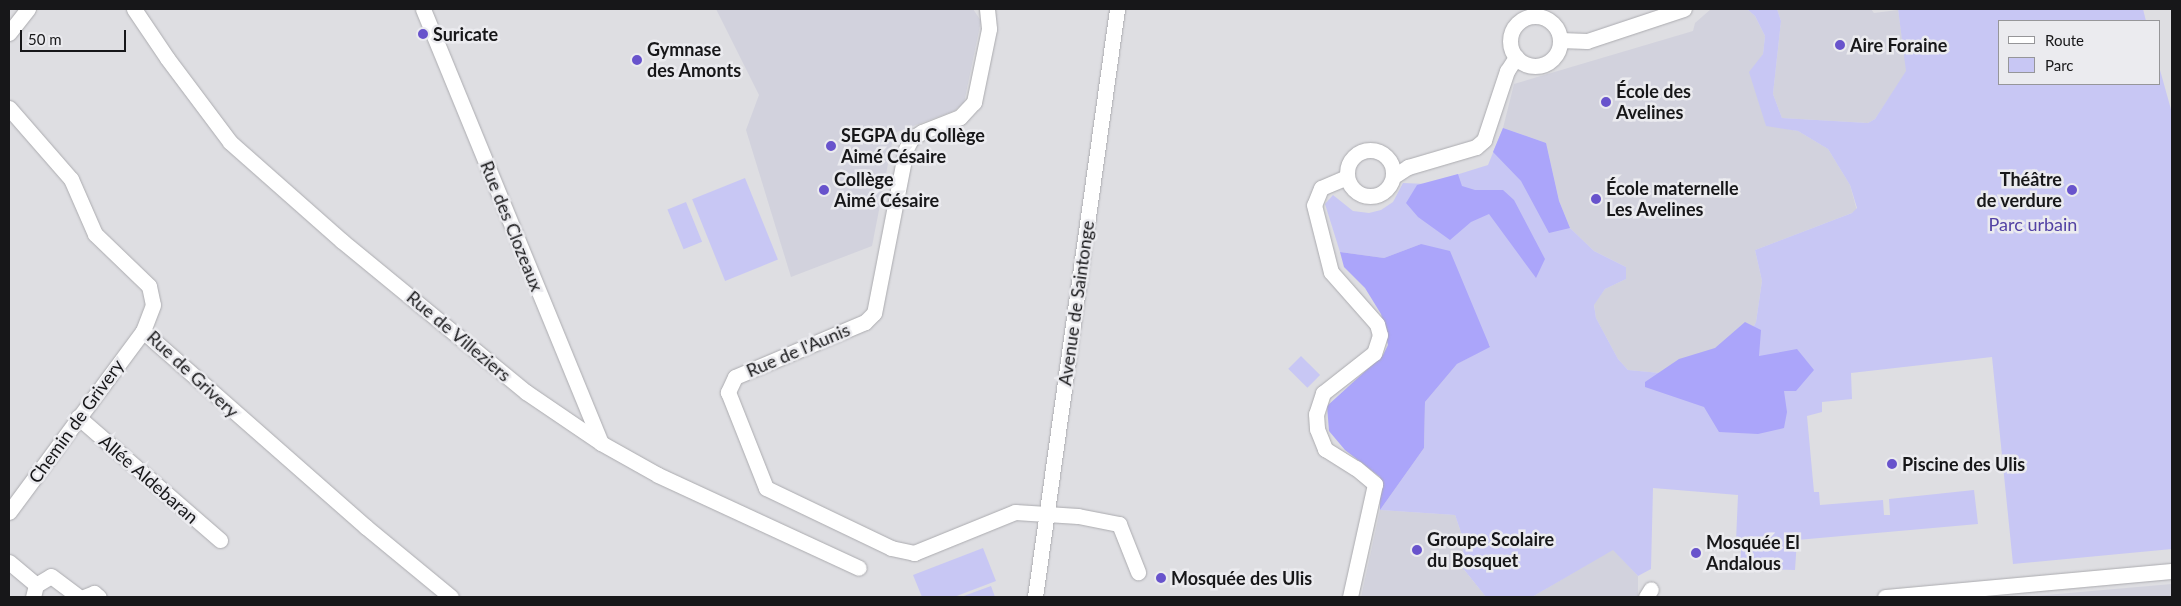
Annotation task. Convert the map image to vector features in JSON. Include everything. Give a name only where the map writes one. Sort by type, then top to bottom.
[{"type":"street","points":[[9,32],[28,9]]},
{"type":"street","name":"Rue de Villeziers","points":[[134,9],[167,58],[230,142],[342,241],[526,392],[601,443],[658,475],[859,568]]},
{"type":"street","name":"Rue des Clozeaux","points":[[423,9],[601,443]]},
{"type":"street","name":"Rue de l'Aunis","points":[[987,9],[989,29],[974,102],[960,117],[922,132],[912,139],[906,150],[874,313],[865,322],[754,367],[735,377],[728,386],[732,402],[766,488],[891,548],[914,553],[1015,512],[1047,513],[1103,519],[1119,524],[1138,572]]},
{"type":"street","name":"Avenue de Saintonge","points":[[1035,597],[1117,9]]},
{"type":"street","points":[[1560,40],[1587,41],[1684,9]]},
{"type":"street","points":[[1394,176],[1393,168],[1384,155],[1369,150],[1355,156],[1350,163],[1348,177],[1355,190],[1368,196],[1382,194],[1394,176],[1408,168],[1476,147],[1484,140],[1508,71],[1516,57],[1511,35],[1516,15],[1534,16],[1549,20],[1560,40],[1557,53],[1547,63],[1531,65],[1516,57]]},
{"type":"street","name":"Rue de Grivery","points":[[9,108],[71,179],[95,234],[150,286],[153,305],[143,331],[366,527],[451,597]]},
{"type":"street","points":[[1348,177],[1321,188],[1314,205],[1331,272],[1377,324],[1380,335],[1374,353],[1323,393],[1316,414],[1317,430],[1325,449],[1356,468],[1375,484],[1350,597]]},
{"type":"street","name":"Chemin de Grivery","points":[[9,512],[143,331]]},
{"type":"street","name":"Allée Aldebaran","points":[[78,417],[220,540]]},
{"type":"street","points":[[9,562],[34,591],[51,576],[79,597]]},
{"type":"street","points":[[1885,597],[2172,571]]},
{"type":"street","points":[[84,597],[94,594],[99,597]]},
{"type":"shaded area","name":"Collège Aimé Césaire","points":[[716,9],[973,9],[981,21],[964,103],[954,111],[894,133],[872,246],[791,277],[746,130],[759,95]]},
{"type":"shaded area","points":[[1711,9],[1747,9],[1755,16],[1765,36],[1763,54],[1757,64],[1766,125],[1798,131],[1828,149],[1850,185],[1857,211],[1755,250],[1762,281],[1756,322],[1745,342],[1682,375],[1628,370],[1618,359],[1596,318],[1594,304],[1605,289],[1626,279],[1626,267],[1594,251],[1570,228],[1559,201],[1546,143],[1503,128],[1514,84],[1693,31],[1695,23]]},
{"type":"shaded area","name":"Aire Foraine","points":[[1777,9],[1871,9],[1874,13],[1898,10],[1907,71],[1875,119],[1868,123],[1782,118],[1773,94],[1781,21]]},
{"type":"shaded area","points":[[1503,128],[1546,143],[1559,201],[1570,228],[1549,233],[1521,181],[1493,152]]},
{"type":"shaded area","points":[[1458,174],[1462,186],[1475,190],[1503,190],[1514,200],[1545,259],[1536,278],[1489,214],[1471,222],[1450,240],[1418,217],[1406,203],[1417,185]]},
{"type":"shaded area","points":[[1421,244],[1450,251],[1490,347],[1457,364],[1425,402],[1424,448],[1380,510],[1380,477],[1345,450],[1329,431],[1327,406],[1383,355],[1388,345],[1381,314],[1365,288],[1344,267],[1340,252],[1384,258]]},
{"type":"shaded area","points":[[1745,322],[1761,330],[1759,356],[1797,349],[1814,370],[1796,391],[1784,391],[1787,412],[1784,428],[1758,434],[1719,432],[1704,407],[1645,387],[1645,382],[1679,359],[1715,348]]},
{"type":"shaded area","name":"Groupe Scolaire du Bosquet","points":[[1380,510],[1455,515],[1464,541],[1462,567],[1486,597],[1361,597]]},
{"type":"shaded area","points":[[1613,549],[1638,576],[1638,597],[1532,597]]},
{"type":"shaded area","points":[[2172,584],[2172,597],[2024,597]]},
{"type":"green space","name":"Parc urbain","points":[[1747,9],[1777,9],[1781,21],[1773,94],[1782,118],[1868,123],[1875,119],[1906,71],[1898,9],[2143,9],[2146,20],[1998,20],[1998,85],[2161,85],[2161,74],[2172,113],[2172,549],[2013,564],[1992,357],[1851,373],[1852,399],[1822,402],[1822,412],[1807,416],[1814,492],[1819,492],[1820,505],[1883,500],[1884,515],[1890,515],[1889,499],[1974,490],[1978,524],[1797,540],[1795,570],[1739,568],[1742,542],[1736,541],[1738,495],[1653,488],[1651,569],[1638,576],[1613,550],[1532,597],[1486,597],[1462,567],[1464,541],[1455,515],[1380,510],[1424,448],[1425,402],[1457,364],[1490,346],[1421,244],[1384,258],[1340,252],[1325,204],[1333,195],[1353,211],[1369,213],[1381,210],[1393,202],[1403,183],[1427,184],[1488,165],[1503,128],[1546,143],[1559,201],[1570,228],[1594,251],[1626,267],[1626,279],[1605,289],[1594,305],[1596,318],[1618,359],[1628,370],[1682,375],[1745,342],[1756,322],[1762,281],[1755,250],[1852,213],[1857,208],[1850,185],[1828,149],[1798,131],[1766,126],[1749,72],[1763,54],[1765,36],[1755,16]]},
{"type":"green space","points":[[745,178],[778,260],[725,281],[692,199]]},
{"type":"green space","points":[[686,202],[702,242],[684,249],[667,209]]},
{"type":"green space","points":[[1301,356],[1320,375],[1307,388],[1288,369]]},
{"type":"green space","points":[[983,548],[996,581],[954,597],[922,597],[913,575]]},
{"type":"green space","points":[[991,586],[995,597],[961,597]]},
{"type":"place","name":"Suricate","points":[[423,34]]},
{"type":"place","name":"Aire Foraine","points":[[1840,45]]},
{"type":"place","name":"Gymnase des Amonts","points":[[637,60]]},
{"type":"place","name":"École des Avelines","points":[[1606,102]]},
{"type":"place","name":"SEGPA du Collège Aimé Césaire","points":[[831,146]]},
{"type":"place","name":"Collège Aimé Césaire","points":[[824,190]]},
{"type":"place","name":"Théâtre de verdure","points":[[2072,190]]},
{"type":"place","name":"École maternelle Les Avelines","points":[[1596,199]]},
{"type":"place","name":"Piscine des Ulis","points":[[1892,464]]},
{"type":"place","name":"Groupe Scolaire du Bosquet","points":[[1417,550]]},
{"type":"place","name":"Mosquée El Andalous","points":[[1696,553]]},
{"type":"place","name":"Mosquée des Ulis","points":[[1161,578]]}]
